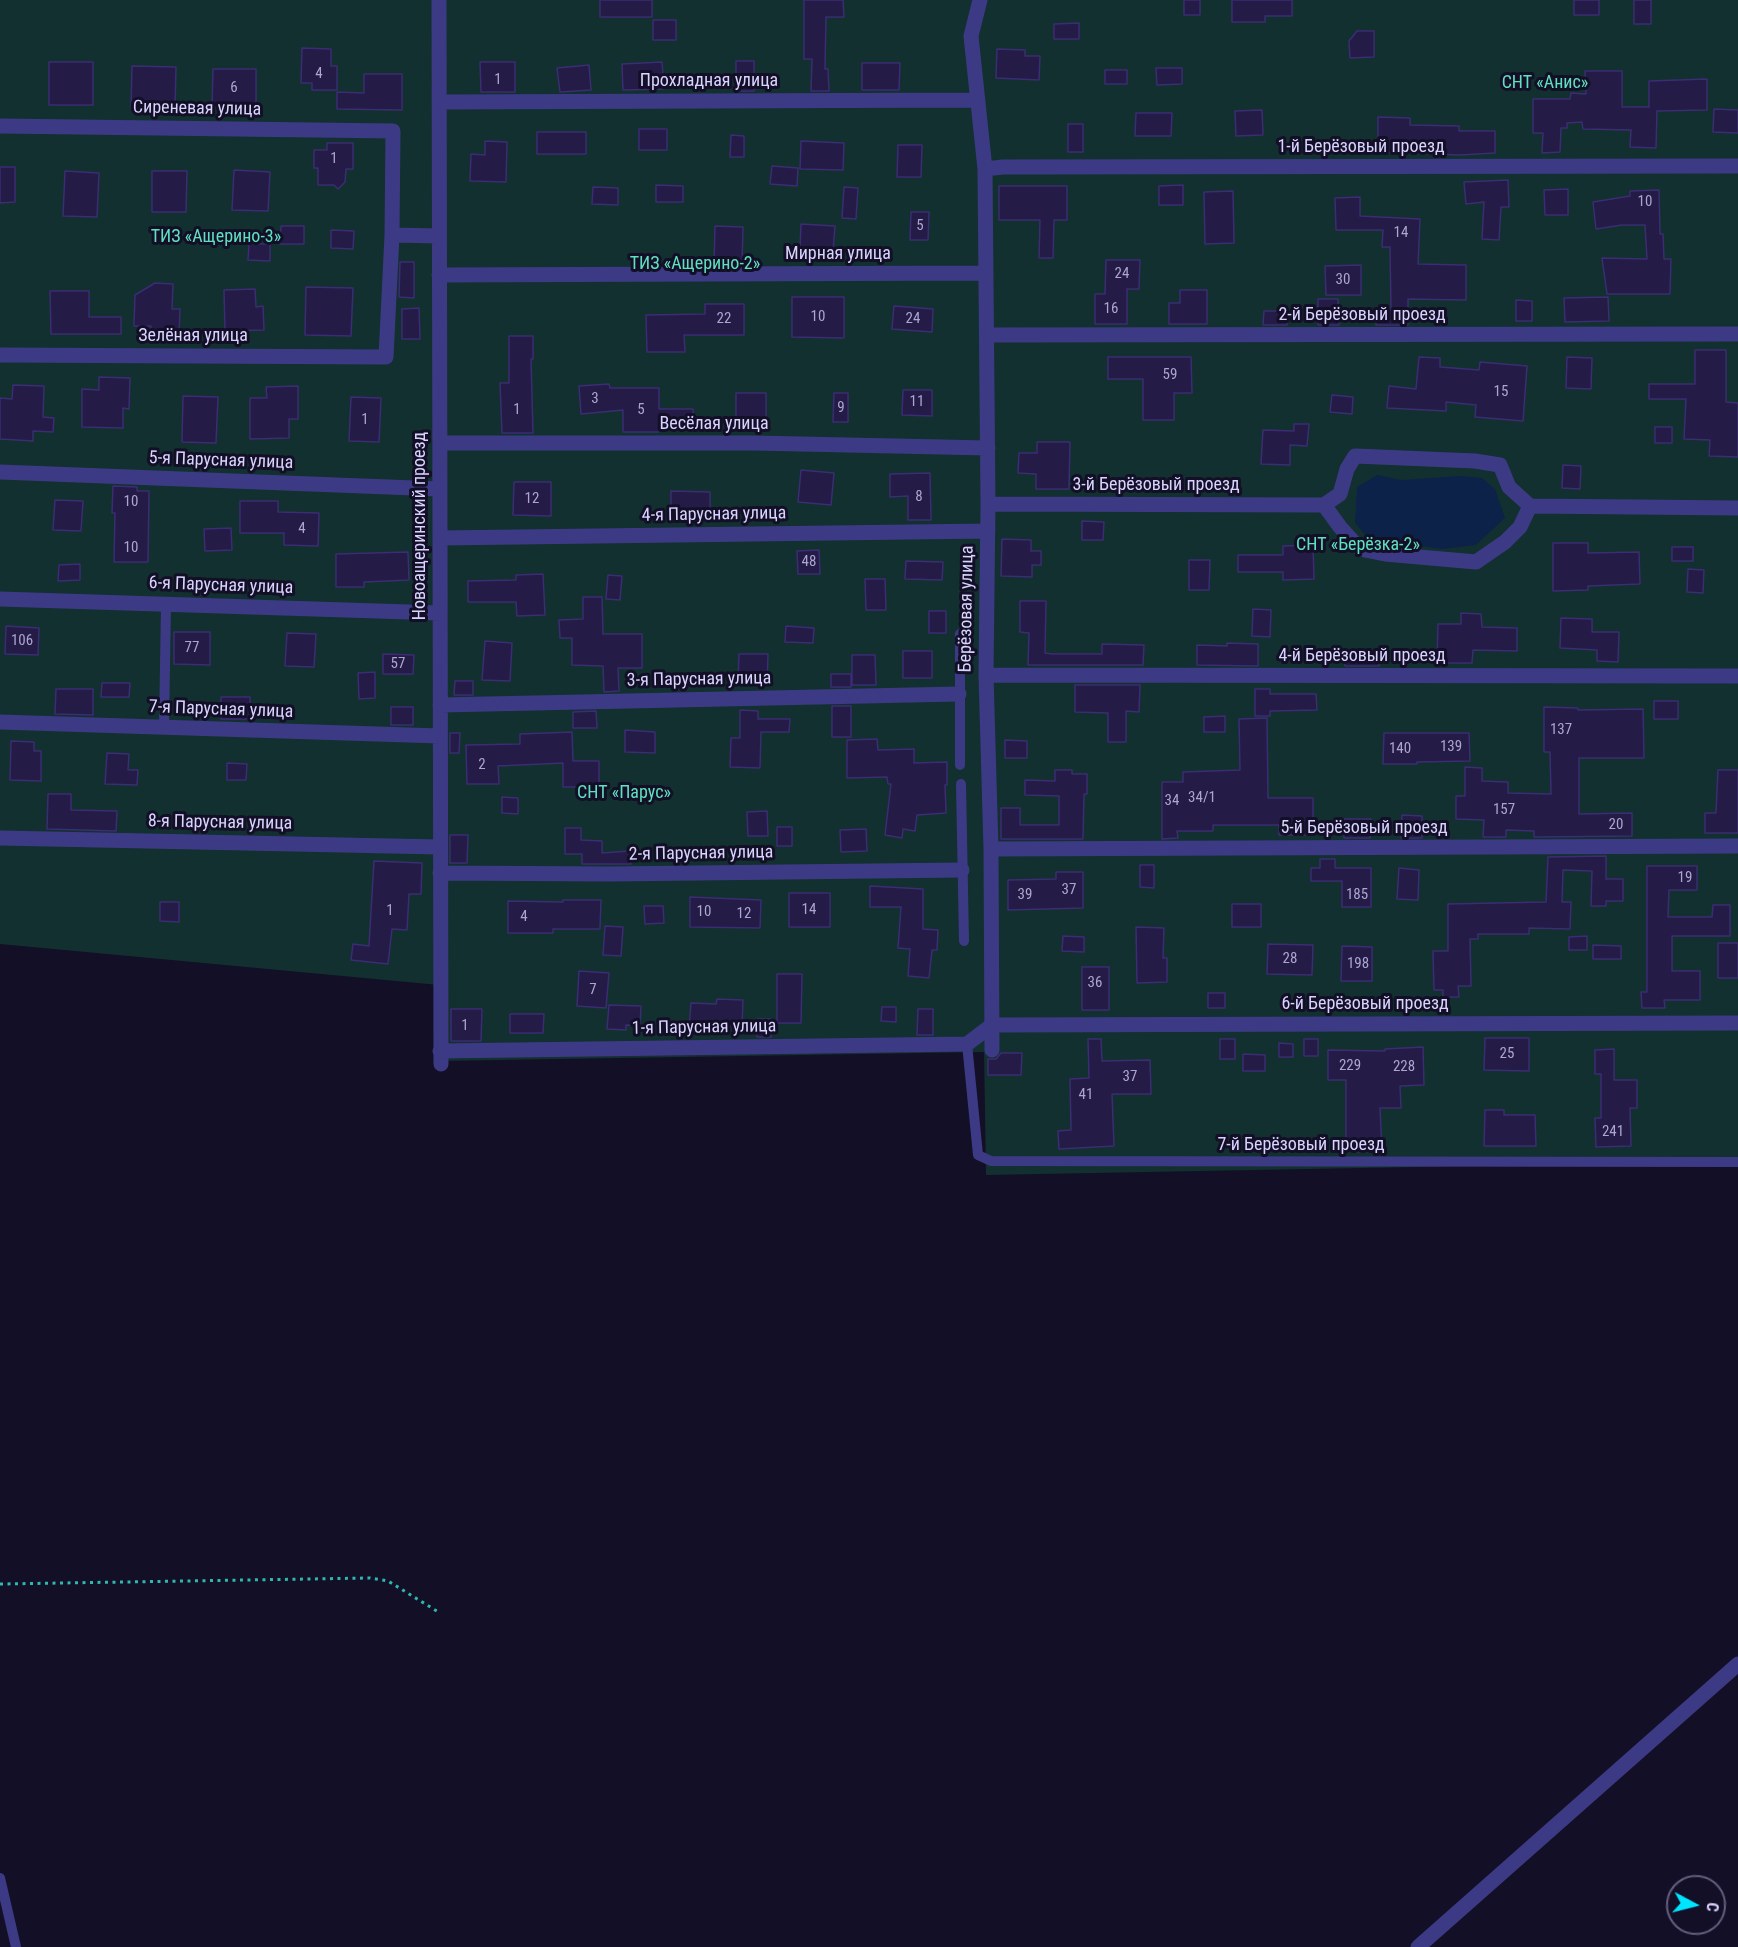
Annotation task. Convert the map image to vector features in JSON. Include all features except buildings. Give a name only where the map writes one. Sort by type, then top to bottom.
[{"type":"street","name":"Новоащеринский проезд","points":[[439,0],[440,1058]]},
{"type":"street","name":"Берёзовая улица","points":[[980,0],[971,36],[985,169],[988,448],[986,675],[991,849],[992,1050]]},
{"type":"street","name":"Прохладная улица","points":[[440,102],[978,100]]},
{"type":"street","name":"Сиреневая улица","points":[[0,126],[393,131],[392,235]]},
{"type":"street","name":"1-й Берёзовый проезд","points":[[985,169],[1003,167],[1738,166]]},
{"type":"street","points":[[392,235],[440,236]]},
{"type":"street","name":"Зелёная улица","points":[[0,355],[387,357],[392,235]]},
{"type":"street","name":"Мирная улица","points":[[439,275],[985,273]]},
{"type":"street","name":"2-й Берёзовый проезд","points":[[987,335],[1738,334]]},
{"type":"street","name":"Весёлая улица","points":[[440,443],[754,443],[988,448]]},
{"type":"street","points":[[1530,506],[1520,527],[1505,542],[1476,562],[1385,554],[1360,549],[1324,505],[1340,494],[1347,469],[1356,456],[1475,461],[1500,465],[1509,487],[1530,506],[1738,508]]},
{"type":"street","name":"5-я Парусная улица","points":[[0,471],[440,489]]},
{"type":"street","name":"3-й Берёзовый проезд","points":[[988,504],[1324,505]]},
{"type":"street","name":"4-я Парусная улица","points":[[440,538],[988,531]]},
{"type":"street","name":"6-я Парусная улица","points":[[0,599],[440,613]]},
{"type":"street","name":"4-й Берёзовый проезд","points":[[986,675],[1738,676]]},
{"type":"street","name":"3-я Парусная улица","points":[[440,705],[959,694]]},
{"type":"street","name":"7-я Парусная улица","points":[[0,722],[440,736]]},
{"type":"street","name":"8-я Парусная улица","points":[[0,838],[440,847]]},
{"type":"street","name":"5-й Берёзовый проезд","points":[[991,849],[1738,846]]},
{"type":"street","name":"2-я Парусная улица","points":[[440,873],[609,874],[962,870]]},
{"type":"street","name":"6-й Берёзовый проезд","points":[[992,1025],[1738,1023]]},
{"type":"street","points":[[968,1044],[992,1025]]},
{"type":"street","name":"1-я Парусная улица","points":[[440,1058],[968,1044]]},
{"type":"street","points":[[1421,1946],[1738,1664]]},
{"type":"lane","points":[[164,727],[166,604]]},
{"type":"lane","points":[[960,634],[960,765]]},
{"type":"lane","points":[[961,784],[964,941]]},
{"type":"lane","name":"7-й Берёзовый проезд","points":[[968,1044],[978,1155],[991,1161],[1738,1162]]},
{"type":"lane","points":[[0,1878],[16,1947]]},
{"type":"path","points":[[0,1584],[370,1578],[388,1581],[440,1613]]},
{"type":"green space","points":[[0,0],[1738,0],[1738,1161],[986,1175],[984,1052],[440,1061],[439,985],[0,944]]},
{"type":"water","points":[[1377,475],[1402,480],[1461,476],[1482,478],[1495,489],[1505,518],[1476,545],[1443,549],[1366,536],[1355,523],[1357,487]]},
{"type":"park label","name":"СНТ «Анис»","points":[[1545,83]]},
{"type":"park label","name":"ТИЗ «Ащерино-3»","points":[[216,237]]},
{"type":"park label","name":"ТИЗ «Ащерино-2»","points":[[695,264]]},
{"type":"park label","name":"СНТ «Берёзка-2»","points":[[1358,545]]},
{"type":"park label","name":"СНТ «Парус»","points":[[624,793]]}]
